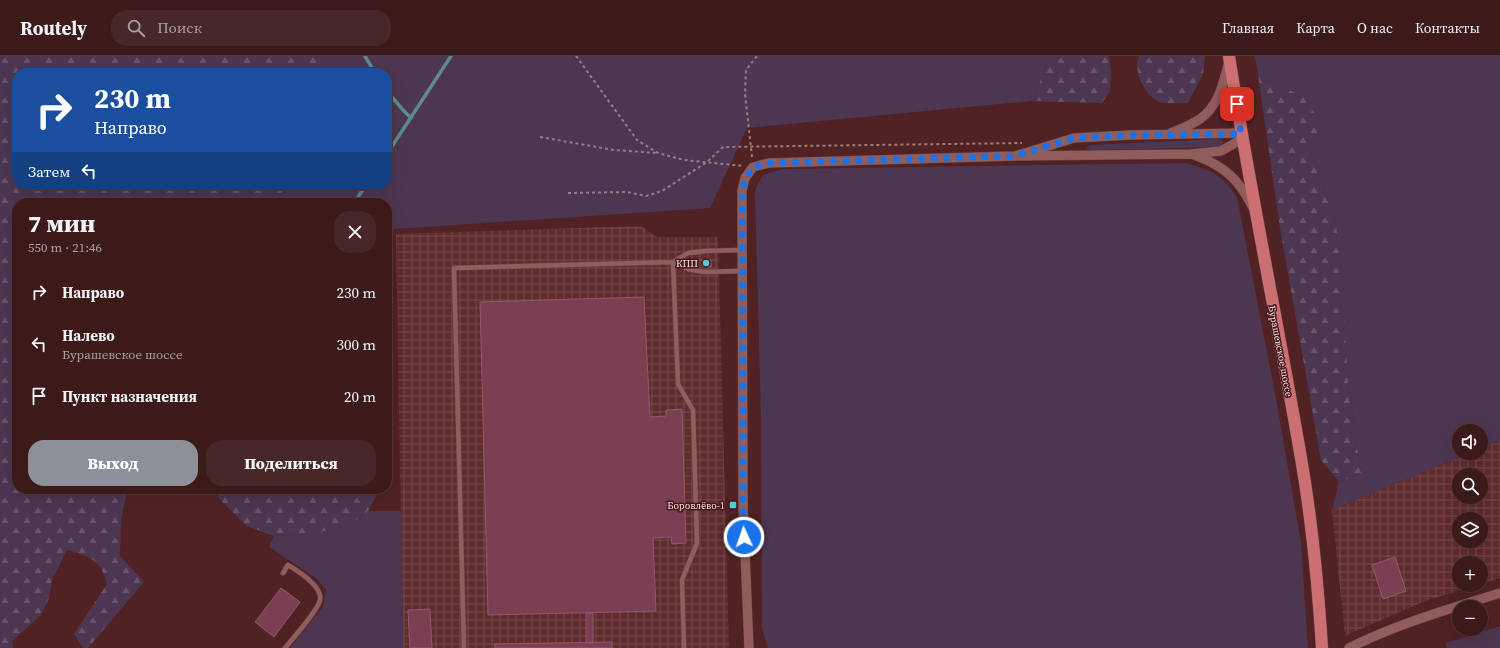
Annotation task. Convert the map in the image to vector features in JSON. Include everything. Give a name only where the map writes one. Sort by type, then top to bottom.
[{"type":"main road","name":"Бурашевское шоссе","points":[[1230,58],[1241,134],[1301,459],[1312,535],[1322,648]]},
{"type":"street","points":[[1168,134],[1199,120],[1212,108],[1223,85],[1230,58]]},
{"type":"street","points":[[749,648],[743,505],[741,250],[742,191],[746,178],[753,167],[769,163],[1015,156],[1191,154],[1221,151],[1237,142],[1241,134],[1168,134],[1074,138],[1015,156]]},
{"type":"street","points":[[1191,154],[1208,160],[1232,177],[1239,185],[1255,211]]},
{"type":"street","points":[[1349,648],[1376,634],[1405,623],[1500,593]]},
{"type":"lane","points":[[673,262],[688,253],[741,250]]},
{"type":"lane","points":[[673,262],[678,384],[693,410],[698,542],[682,580],[684,648]]},
{"type":"lane","points":[[464,648],[454,268],[673,262],[688,269],[705,272],[742,271]]},
{"type":"lane","points":[[283,573],[288,566],[297,570],[319,589],[320,600],[316,608],[285,648]]},
{"type":"path","points":[[576,56],[637,140],[658,153]]},
{"type":"path","points":[[540,137],[614,150],[658,153],[684,160],[753,167],[745,88],[746,70],[757,56]]},
{"type":"shaded area","points":[[641,226],[657,237],[718,237],[729,648],[403,648],[396,234]]},
{"type":"shaded area","points":[[1500,440],[1500,578],[1488,582],[1488,556],[1452,556],[1452,592],[1455,592],[1425,601],[1345,636],[1332,510],[1453,460],[1488,460],[1488,445]]},
{"type":"green space","points":[[0,56],[322,56],[330,68],[12,68],[12,190],[283,190],[278,198],[12,198],[12,494],[127,494],[121,519],[120,556],[144,582],[88,648],[83,648],[74,634],[107,584],[101,569],[93,560],[67,550],[52,580],[49,598],[41,615],[12,641],[13,648],[0,648]]},
{"type":"green space","points":[[322,56],[1050,56],[1032,101],[747,128],[710,208],[394,229],[392,233],[392,198],[278,198],[283,190],[392,190],[392,68],[330,68]]},
{"type":"green space","points":[[1050,56],[1109,56],[1111,71],[1110,91],[1102,103],[1032,101]]},
{"type":"green space","points":[[1139,56],[1205,56],[1203,74],[1188,103],[1162,103],[1154,99],[1144,88],[1141,82],[1137,69]]},
{"type":"green space","points":[[1255,56],[1500,56],[1500,440],[1488,445],[1488,424],[1452,424],[1453,460],[1332,510],[1339,482],[1361,473],[1348,383],[1336,221],[1310,150],[1279,86],[1258,75]]},
{"type":"green space","points":[[1258,75],[1302,96],[1319,119],[1325,132],[1310,150],[1336,221],[1344,312],[1348,383],[1361,473],[1339,482],[1321,460],[1280,228]]},
{"type":"green space","points":[[1218,139],[1223,141],[1223,144],[1219,147],[1090,150],[1086,147],[1090,145]]},
{"type":"green space","points":[[1186,163],[1203,168],[1221,178],[1237,197],[1277,404],[1301,543],[1308,648],[768,648],[762,628],[761,417],[755,190],[763,175],[782,169]]},
{"type":"green space","points":[[219,494],[377,494],[368,511],[347,527],[321,532],[274,536],[247,526],[217,497]]},
{"type":"green space","points":[[368,511],[401,511],[403,648],[290,648],[323,607],[326,590],[317,579],[269,547],[274,536],[321,532],[347,527]]},
{"type":"green space","points":[[1500,626],[1500,648],[1447,648],[1446,643],[1468,636],[1488,636],[1488,630]]},
{"type":"building","name":"КПП","points":[[702,260],[711,260],[711,267],[702,266]]},
{"type":"building","points":[[644,297],[650,417],[666,416],[666,410],[682,409],[686,543],[672,544],[671,537],[653,538],[656,611],[488,615],[480,302]]},
{"type":"building","points":[[1395,557],[1406,591],[1383,599],[1372,565]]},
{"type":"building","points":[[281,588],[300,602],[274,637],[255,622]]},
{"type":"building","points":[[430,609],[432,648],[410,648],[408,610]]},
{"type":"building","points":[[586,613],[593,613],[593,643],[586,643]]},
{"type":"building","points":[[612,642],[612,648],[495,648],[495,644]]},
{"type":"waterway","points":[[365,56],[372,68]]},
{"type":"waterway","points":[[392,146],[451,56]]},
{"type":"waterway","points":[[392,97],[411,118]]},
{"type":"waterway","points":[[357,198],[363,190]]},
{"type":"place","name":"КПП","points":[[706,263]]},
{"type":"place","name":"Боровлёво-1","points":[[733,505]]},
{"type":"route","points":[[744,537],[741,250],[742,191],[746,178],[753,167],[769,163],[1015,156],[1074,138],[1208,133],[1241,134],[1237,104]]}]
